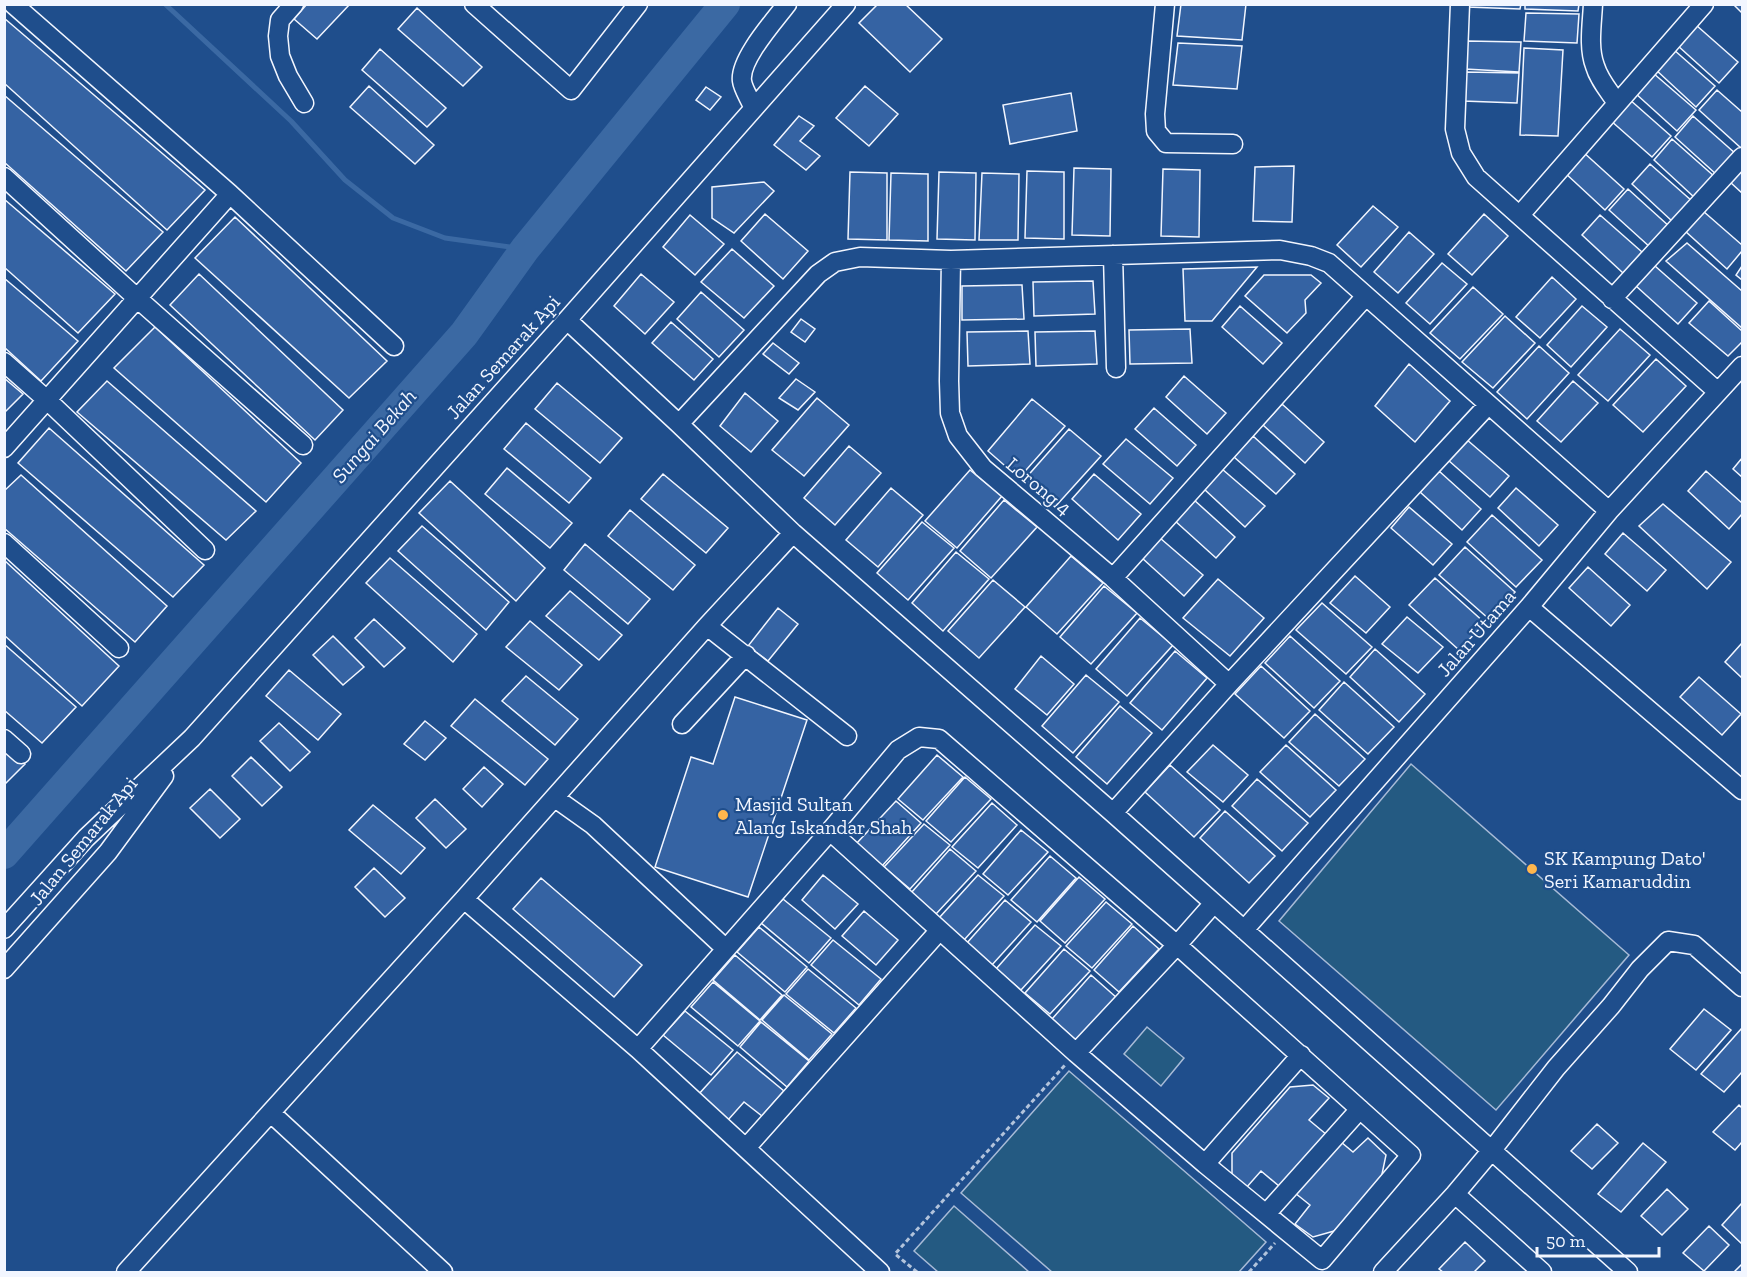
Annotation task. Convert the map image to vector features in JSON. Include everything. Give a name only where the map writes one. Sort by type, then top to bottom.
[{"type":"street","points":[[13,4],[230,194],[394,345]]},
{"type":"street","points":[[294,4],[280,20],[278,36],[280,56],[288,76],[304,103]]},
{"type":"street","points":[[474,4],[571,90],[638,4]]},
{"type":"street","points":[[753,107],[742,80],[746,61],[787,4]]},
{"type":"street","name":"Jalan Semarak Api","points":[[4,929],[86,838],[192,738],[567,320],[846,4]]},
{"type":"street","points":[[1165,4],[1155,114],[1156,131],[1166,143],[1233,144]]},
{"type":"street","points":[[1460,4],[1455,129],[1461,153],[1476,177],[1718,392]]},
{"type":"street","points":[[1593,4],[1594,65],[1617,103]]},
{"type":"street","points":[[1520,214],[1704,4]]},
{"type":"street","points":[[1612,299],[1743,157]]},
{"type":"street","points":[[4,177],[303,445]]},
{"type":"street","points":[[4,448],[230,194]]},
{"type":"street","points":[[679,424],[818,274],[835,262],[860,257],[951,260],[1280,250],[1311,256],[1329,263],[1609,512]]},
{"type":"street","points":[[1113,255],[1116,368]]},
{"type":"street","name":"Lorong 4","points":[[951,260],[949,381],[951,413],[958,436],[983,468],[1113,578],[1229,684]]},
{"type":"street","points":[[1113,578],[1365,297]]},
{"type":"street","points":[[567,320],[793,533],[1113,813],[1628,1272]]},
{"type":"street","points":[[4,362],[206,550]]},
{"type":"street","name":"Jalan Utama","points":[[1244,930],[1529,607],[1609,512],[1743,366]]},
{"type":"street","points":[[1113,813],[1229,684],[1488,405]]},
{"type":"street","points":[[126,1272],[793,533]]},
{"type":"street","points":[[4,543],[118,648]]},
{"type":"street","points":[[1529,607],[1743,790]]},
{"type":"street","points":[[707,626],[847,736]]},
{"type":"street","points":[[682,724],[746,656]]},
{"type":"street","points":[[4,738],[21,754]]},
{"type":"street","name":"Jalan Semarak Api","points":[[7,960],[108,852],[192,738]]},
{"type":"street","points":[[638,1049],[830,831],[898,750],[920,738],[939,739],[1177,945],[1411,1155],[1322,1260],[1205,1164],[1076,1053],[830,831]]},
{"type":"street","points":[[555,798],[593,825],[726,949]]},
{"type":"street","points":[[464,899],[638,1049],[880,1272]]},
{"type":"street","points":[[1076,1053],[1214,903]]},
{"type":"street","points":[[746,1148],[939,931]]},
{"type":"street","points":[[1383,1272],[1455,1194],[1556,1068],[1640,969],[1668,941],[1694,945],[1743,987]]},
{"type":"street","points":[[1205,1164],[1301,1055]]},
{"type":"street","points":[[1266,1214],[1360,1109]]},
{"type":"street","points":[[271,1113],[443,1272]]},
{"type":"street","points":[[1455,1194],[1542,1272]]},
{"type":"path","points":[[917,1272],[896,1254],[1076,1053]]},
{"type":"path","points":[[1249,1272],[1286,1230]]},
{"type":"shaded area","points":[[1411,764],[1629,955],[1496,1110],[1279,921]]},
{"type":"shaded area","points":[[1147,1027],[1184,1058],[1161,1086],[1124,1054]]},
{"type":"shaded area","points":[[1069,1071],[1266,1242],[1239,1272],[1052,1272],[961,1193]]},
{"type":"shaded area","points":[[954,1206],[1029,1272],[938,1272],[914,1251]]},
{"type":"building","points":[[307,4],[350,4],[317,39],[294,19]]},
{"type":"building","points":[[878,4],[905,4],[942,39],[910,72],[859,23]]},
{"type":"building","points":[[1181,4],[1246,4],[1242,40],[1177,36]]},
{"type":"building","points":[[1467,4],[1521,4],[1520,9],[1467,7]]},
{"type":"building","points":[[1525,4],[1579,4],[1578,11],[1525,9]]},
{"type":"building","points":[[1733,4],[1742,4],[1742,13]]},
{"type":"building","points":[[417,8],[482,67],[463,86],[398,29]]},
{"type":"building","points":[[1526,13],[1579,14],[1577,43],[1524,41]]},
{"type":"building","points":[[4,18],[205,190],[167,230],[4,83]]},
{"type":"building","points":[[1696,25],[1738,62],[1719,83],[1677,45]]},
{"type":"building","points":[[1467,41],[1521,42],[1519,72],[1465,69]]},
{"type":"building","points":[[1178,43],[1242,46],[1237,89],[1173,85]]},
{"type":"building","points":[[1524,48],[1563,50],[1558,136],[1520,135]]},
{"type":"building","points":[[380,49],[446,108],[427,127],[362,70]]},
{"type":"building","points":[[1673,49],[1715,86],[1696,107],[1655,69]]},
{"type":"building","points":[[1465,72],[1519,73],[1517,103],[1463,101]]},
{"type":"building","points":[[1653,73],[1696,110],[1677,131],[1635,93]]},
{"type":"building","points":[[369,86],[434,145],[415,164],[350,107]]},
{"type":"building","points":[[865,86],[898,114],[869,146],[836,118]]},
{"type":"building","points":[[706,87],[721,97],[710,110],[696,100]]},
{"type":"building","points":[[1717,90],[1742,112],[1741,148],[1699,110]]},
{"type":"building","points":[[1071,93],[1077,131],[1010,144],[1003,105]]},
{"type":"building","points":[[4,95],[163,232],[126,271],[4,162]]},
{"type":"building","points":[[1629,99],[1671,136],[1652,157],[1610,120]]},
{"type":"building","points":[[799,116],[814,126],[800,141],[820,156],[806,170],[774,145]]},
{"type":"building","points":[[1693,116],[1736,154],[1717,175],[1675,137]]},
{"type":"building","points":[[1672,139],[1715,177],[1695,198],[1654,160]]},
{"type":"building","points":[[1582,151],[1624,189],[1605,210],[1564,172]]},
{"type":"building","points":[[1650,164],[1692,201],[1673,222],[1632,184]]},
{"type":"building","points":[[1294,166],[1292,222],[1253,221],[1255,167]]},
{"type":"building","points":[[1074,168],[1111,169],[1110,236],[1072,235]]},
{"type":"building","points":[[1742,168],[1742,193],[1730,182]]},
{"type":"building","points":[[1163,169],[1200,170],[1199,237],[1161,236]]},
{"type":"building","points":[[1027,171],[1064,172],[1064,239],[1025,238]]},
{"type":"building","points":[[850,172],[887,173],[887,240],[848,239]]},
{"type":"building","points":[[939,172],[976,173],[975,240],[937,239]]},
{"type":"building","points":[[891,173],[928,174],[928,241],[889,240]]},
{"type":"building","points":[[982,173],[1019,174],[1018,240],[979,240]]},
{"type":"building","points":[[764,182],[774,191],[734,233],[712,218],[712,187]]},
{"type":"building","points":[[1628,189],[1670,227],[1651,248],[1609,210]]},
{"type":"building","points":[[4,199],[115,294],[78,333],[4,267]]},
{"type":"building","points":[[1373,206],[1398,227],[1361,267],[1337,245]]},
{"type":"building","points":[[1703,211],[1742,245],[1742,251],[1727,269],[1685,231]]},
{"type":"building","points":[[765,214],[808,251],[783,279],[741,241]]},
{"type":"building","points":[[1484,214],[1508,236],[1472,275],[1448,254]]},
{"type":"building","points":[[690,215],[724,244],[695,275],[663,247]]},
{"type":"building","points":[[1600,215],[1642,252],[1623,273],[1582,235]]},
{"type":"building","points":[[235,217],[387,361],[349,398],[195,258]]},
{"type":"building","points":[[1409,232],[1434,254],[1398,293],[1374,272]]},
{"type":"building","points":[[1687,243],[1742,291],[1742,328],[1666,261]]},
{"type":"building","points":[[732,249],[774,286],[744,318],[701,282]]},
{"type":"building","points":[[1442,263],[1467,284],[1430,324],[1406,303]]},
{"type":"building","points":[[1655,266],[1697,303],[1678,324],[1636,286]]},
{"type":"building","points":[[1742,266],[1742,280],[1736,275]]},
{"type":"building","points":[[1257,267],[1212,321],[1185,321],[1183,269]]},
{"type":"building","points":[[199,274],[343,410],[315,440],[170,305]]},
{"type":"building","points":[[641,274],[674,302],[645,334],[614,306]]},
{"type":"building","points":[[1264,275],[1311,275],[1321,283],[1305,300],[1306,313],[1287,333],[1245,296]]},
{"type":"building","points":[[1552,277],[1576,299],[1540,338],[1516,317]]},
{"type":"building","points":[[4,278],[78,341],[41,381],[4,347]]},
{"type":"building","points":[[1093,281],[1095,314],[1034,316],[1033,282]]},
{"type":"building","points":[[1022,285],[1024,319],[962,320],[962,286]]},
{"type":"building","points":[[1473,287],[1503,314],[1460,359],[1430,333]]},
{"type":"building","points":[[701,292],[744,330],[719,357],[677,319]]},
{"type":"building","points":[[1709,301],[1742,331],[1742,342],[1728,356],[1689,323]]},
{"type":"building","points":[[1240,306],[1282,343],[1263,364],[1222,327]]},
{"type":"building","points":[[1582,306],[1607,327],[1571,367],[1547,345]]},
{"type":"building","points":[[1505,316],[1535,343],[1493,388],[1462,362]]},
{"type":"building","points":[[801,319],[815,329],[805,342],[791,332]]},
{"type":"building","points":[[671,322],[713,359],[694,380],[652,343]]},
{"type":"building","points":[[155,327],[301,463],[266,502],[114,368]]},
{"type":"building","points":[[1190,329],[1192,363],[1130,364],[1129,330]]},
{"type":"building","points":[[1620,329],[1650,355],[1608,401],[1578,375]]},
{"type":"building","points":[[1028,331],[1030,364],[968,366],[967,332]]},
{"type":"building","points":[[1095,331],[1097,364],[1036,366],[1035,332]]},
{"type":"building","points":[[773,343],[799,363],[789,374],[763,354]]},
{"type":"building","points":[[1539,346],[1569,373],[1527,419],[1497,392]]},
{"type":"building","points":[[1656,359],[1686,386],[1643,432],[1613,405]]},
{"type":"building","points":[[1409,364],[1450,401],[1415,442],[1375,406]]},
{"type":"building","points":[[1184,376],[1226,413],[1207,434],[1166,397]]},
{"type":"building","points":[[4,378],[23,394],[4,413]]},
{"type":"building","points":[[796,379],[815,392],[798,410],[779,398]]},
{"type":"building","points":[[107,381],[256,511],[226,540],[77,412]]},
{"type":"building","points":[[1573,381],[1598,403],[1561,442],[1537,421]]},
{"type":"building","points":[[557,383],[622,438],[600,463],[535,409]]},
{"type":"building","points":[[745,393],[778,421],[751,452],[720,426]]},
{"type":"building","points":[[817,398],[849,425],[804,476],[772,450]]},
{"type":"building","points":[[1032,399],[1065,426],[1019,478],[988,451]]},
{"type":"building","points":[[1282,404],[1324,442],[1305,463],[1263,425]]},
{"type":"building","points":[[1154,408],[1196,445],[1177,466],[1135,429]]},
{"type":"building","points":[[526,423],[591,478],[569,503],[504,449]]},
{"type":"building","points":[[49,428],[204,565],[173,597],[18,463]]},
{"type":"building","points":[[1069,429],[1101,456],[1055,507],[1024,480]]},
{"type":"building","points":[[1253,436],[1295,474],[1276,494],[1234,457]]},
{"type":"building","points":[[1126,439],[1173,478],[1150,504],[1103,464]]},
{"type":"building","points":[[1466,439],[1509,476],[1490,497],[1448,460]]},
{"type":"building","points":[[849,446],[881,473],[835,525],[804,498]]},
{"type":"building","points":[[1742,458],[1742,477],[1733,469]]},
{"type":"building","points":[[507,468],[572,523],[550,548],[485,494]]},
{"type":"building","points":[[1222,469],[1265,506],[1245,527],[1204,489]]},
{"type":"building","points":[[970,470],[1002,496],[957,548],[925,521]]},
{"type":"building","points":[[1439,471],[1481,509],[1462,530],[1420,492]]},
{"type":"building","points":[[1706,471],[1742,503],[1742,514],[1729,529],[1688,491]]},
{"type":"building","points":[[663,474],[728,528],[706,553],[641,499]]},
{"type":"building","points":[[1094,474],[1141,514],[1118,540],[1072,499]]},
{"type":"building","points":[[21,475],[167,606],[135,642],[4,528],[4,491]]},
{"type":"building","points":[[450,481],[545,568],[516,601],[419,513]]},
{"type":"building","points":[[891,488],[923,515],[878,567],[846,540]]},
{"type":"building","points":[[1516,488],[1558,525],[1539,546],[1498,508]]},
{"type":"building","points":[[1193,499],[1235,537],[1216,558],[1174,520]]},
{"type":"building","points":[[1004,500],[1037,527],[991,578],[960,551]]},
{"type":"building","points":[[1663,504],[1731,562],[1707,589],[1639,526]]},
{"type":"building","points":[[1409,507],[1452,544],[1433,565],[1391,528]]},
{"type":"building","points":[[630,510],[695,565],[673,590],[608,536]]},
{"type":"building","points":[[1492,515],[1542,560],[1516,587],[1467,542]]},
{"type":"building","points":[[922,522],[954,548],[908,600],[877,573]]},
{"type":"building","points":[[422,526],[509,602],[486,630],[398,551]]},
{"type":"building","points":[[1623,533],[1666,570],[1647,591],[1605,554]]},
{"type":"building","points":[[1160,538],[1203,575],[1184,596],[1142,558]]},
{"type":"building","points":[[585,544],[650,599],[628,624],[564,570]]},
{"type":"building","points":[[1465,547],[1515,592],[1489,619],[1439,575]]},
{"type":"building","points":[[956,552],[989,579],[943,631],[912,603]]},
{"type":"building","points":[[1071,556],[1103,583],[1057,634],[1026,607]]},
{"type":"building","points":[[390,558],[477,634],[453,662],[366,583]]},
{"type":"building","points":[[4,560],[119,666],[82,706],[4,635]]},
{"type":"building","points":[[1588,567],[1630,605],[1611,626],[1569,588]]},
{"type":"building","points":[[1355,576],[1390,607],[1366,633],[1330,603]]},
{"type":"building","points":[[1435,578],[1485,623],[1459,650],[1409,605]]},
{"type":"building","points":[[1218,579],[1264,618],[1230,656],[1183,618]]},
{"type":"building","points":[[993,580],[1025,607],[979,658],[948,631]]},
{"type":"building","points":[[1104,586],[1137,613],[1091,664],[1060,637]]},
{"type":"building","points":[[570,591],[622,635],[599,660],[546,616]]},
{"type":"building","points":[[1322,603],[1372,647],[1346,674],[1296,630]]},
{"type":"building","points":[[778,608],[798,624],[768,661],[748,646]]},
{"type":"building","points":[[1407,617],[1443,647],[1418,673],[1382,644]]},
{"type":"building","points":[[1140,618],[1173,645],[1127,696],[1096,669]]},
{"type":"building","points":[[374,619],[405,648],[384,667],[355,638]]},
{"type":"building","points":[[530,621],[582,665],[559,690],[506,647]]},
{"type":"building","points":[[333,636],[364,667],[343,685],[313,655]]},
{"type":"building","points":[[1290,636],[1340,681],[1314,708],[1265,663]]},
{"type":"building","points":[[1742,643],[1742,678],[1725,662]]},
{"type":"building","points":[[4,644],[76,707],[42,743],[4,710]]},
{"type":"building","points":[[1375,649],[1425,694],[1399,722],[1350,677]]},
{"type":"building","points":[[1175,651],[1207,678],[1162,730],[1130,703]]},
{"type":"building","points":[[1041,656],[1074,684],[1047,715],[1015,689]]},
{"type":"building","points":[[1261,666],[1310,711],[1284,738],[1235,694]]},
{"type":"building","points":[[289,670],[341,714],[318,740],[266,696]]},
{"type":"building","points":[[1086,675],[1119,702],[1073,753],[1042,726]]},
{"type":"building","points":[[526,676],[578,719],[555,745],[502,701]]},
{"type":"building","points":[[1699,677],[1741,714],[1722,735],[1680,697]]},
{"type":"building","points":[[1344,682],[1394,727],[1368,754],[1319,710]]},
{"type":"building","name":"Masjid Sultan Alang Iskandar Shah","points":[[735,697],[807,720],[748,897],[655,867],[691,757],[713,764]]},
{"type":"building","points":[[475,699],[548,759],[525,785],[451,726]]},
{"type":"building","points":[[1120,706],[1152,733],[1107,784],[1076,757]]},
{"type":"building","points":[[1315,714],[1365,759],[1339,786],[1289,742]]},
{"type":"building","points":[[425,721],[446,738],[425,760],[404,744]]},
{"type":"building","points":[[279,723],[310,752],[290,771],[260,741]]},
{"type":"building","points":[[4,745],[25,764],[4,785]]},
{"type":"building","points":[[1213,745],[1248,775],[1223,802],[1187,772]]},
{"type":"building","points":[[1286,745],[1336,790],[1310,817],[1260,772]]},
{"type":"building","points":[[937,755],[963,777],[923,820],[898,799]]},
{"type":"building","points":[[251,757],[282,787],[262,806],[232,776]]},
{"type":"building","points":[[1170,765],[1220,810],[1194,837],[1145,792]]},
{"type":"building","points":[[484,767],[503,784],[482,807],[463,789]]},
{"type":"building","points":[[965,777],[991,799],[951,842],[926,821]]},
{"type":"building","points":[[1257,779],[1308,823],[1282,851],[1232,806]]},
{"type":"building","points":[[210,789],[240,819],[220,838],[190,808]]},
{"type":"building","points":[[435,799],[466,829],[446,848],[416,818]]},
{"type":"building","points":[[896,801],[921,823],[882,866],[856,844]]},
{"type":"building","points":[[992,803],[1017,825],[978,868],[952,847]]},
{"type":"building","points":[[373,805],[425,848],[401,874],[349,830]]},
{"type":"building","points":[[1225,811],[1275,856],[1249,883],[1200,838]]},
{"type":"building","points":[[924,824],[950,845],[910,889],[884,867]]},
{"type":"building","points":[[1021,830],[1048,852],[1008,895],[983,874]]},
{"type":"building","points":[[950,849],[976,871],[936,914],[911,893]]},
{"type":"building","points":[[1050,856],[1076,878],[1037,922],[1011,900]]},
{"type":"building","points":[[374,868],[405,898],[385,917],[355,887]]},
{"type":"building","points":[[823,875],[858,904],[835,929],[802,900]]},
{"type":"building","points":[[978,875],[1004,896],[964,940],[939,918]]},
{"type":"building","points":[[1079,877],[1105,899],[1065,943],[1040,921]]},
{"type":"building","points":[[541,878],[642,965],[614,997],[513,909]]},
{"type":"building","points":[[783,899],[831,938],[809,963],[761,923]]},
{"type":"building","points":[[1005,900],[1031,922],[991,966],[966,944]]},
{"type":"building","points":[[1106,902],[1132,924],[1092,968],[1066,946]]},
{"type":"building","points":[[864,911],[898,940],[876,965],[842,936]]},
{"type":"building","points":[[1035,925],[1061,946],[1021,990],[996,969]]},
{"type":"building","points":[[1133,926],[1159,949],[1119,992],[1094,970]]},
{"type":"building","points":[[759,927],[807,967],[785,992],[737,952]]},
{"type":"building","points":[[833,940],[881,979],[859,1005],[811,965]]},
{"type":"building","points":[[1064,949],[1090,971],[1050,1014],[1025,993]]},
{"type":"building","points":[[735,955],[782,995],[760,1020],[713,980]]},
{"type":"building","points":[[808,969],[856,1008],[834,1033],[786,994]]},
{"type":"building","points":[[1091,975],[1117,998],[1077,1041],[1052,1019]]},
{"type":"building","points":[[713,982],[760,1021],[738,1046],[691,1007]]},
{"type":"building","points":[[784,995],[832,1034],[809,1060],[762,1020]]},
{"type":"building","points":[[1704,1009],[1731,1030],[1696,1070],[1670,1049]]},
{"type":"building","points":[[685,1011],[733,1050],[711,1075],[663,1035]]},
{"type":"building","points":[[761,1022],[809,1061],[787,1087],[740,1047]]},
{"type":"building","points":[[1742,1028],[1742,1072],[1724,1092],[1701,1074]]},
{"type":"building","points":[[737,1052],[784,1091],[762,1116],[744,1102],[728,1120],[698,1095]]},
{"type":"building","points":[[1313,1085],[1329,1098],[1309,1120],[1327,1135],[1279,1186],[1261,1171],[1246,1188],[1232,1176],[1232,1153],[1290,1087]]},
{"type":"building","points":[[1739,1105],[1742,1108],[1742,1142],[1735,1150],[1713,1132]]},
{"type":"building","points":[[1597,1124],[1618,1143],[1592,1169],[1571,1151]]},
{"type":"building","points":[[1368,1138],[1386,1155],[1381,1179],[1334,1231],[1313,1237],[1295,1224],[1310,1205],[1295,1193],[1341,1142],[1353,1152]]},
{"type":"building","points":[[1643,1143],[1666,1162],[1621,1212],[1598,1194]]},
{"type":"building","points":[[1667,1189],[1688,1209],[1662,1235],[1641,1216]]},
{"type":"building","points":[[1742,1203],[1742,1244],[1722,1225]]},
{"type":"building","points":[[1709,1226],[1729,1245],[1704,1271],[1683,1253]]},
{"type":"building","points":[[1465,1242],[1485,1261],[1474,1272],[1443,1272],[1439,1269]]},
{"type":"building","points":[[1742,1264],[1742,1272],[1734,1272]]},
{"type":"waterway","points":[[165,4],[291,121],[345,180],[393,218],[445,238],[525,249]]},
{"type":"waterway","name":"Sungai Bekah","points":[[4,854],[464,334],[525,249],[725,4]]},
{"type":"place","name":"Masjid Sultan Alang Iskandar Shah","points":[[723,815]]},
{"type":"place","name":"SK Kampung Dato' Seri Kamaruddin","points":[[1532,869]]}]
